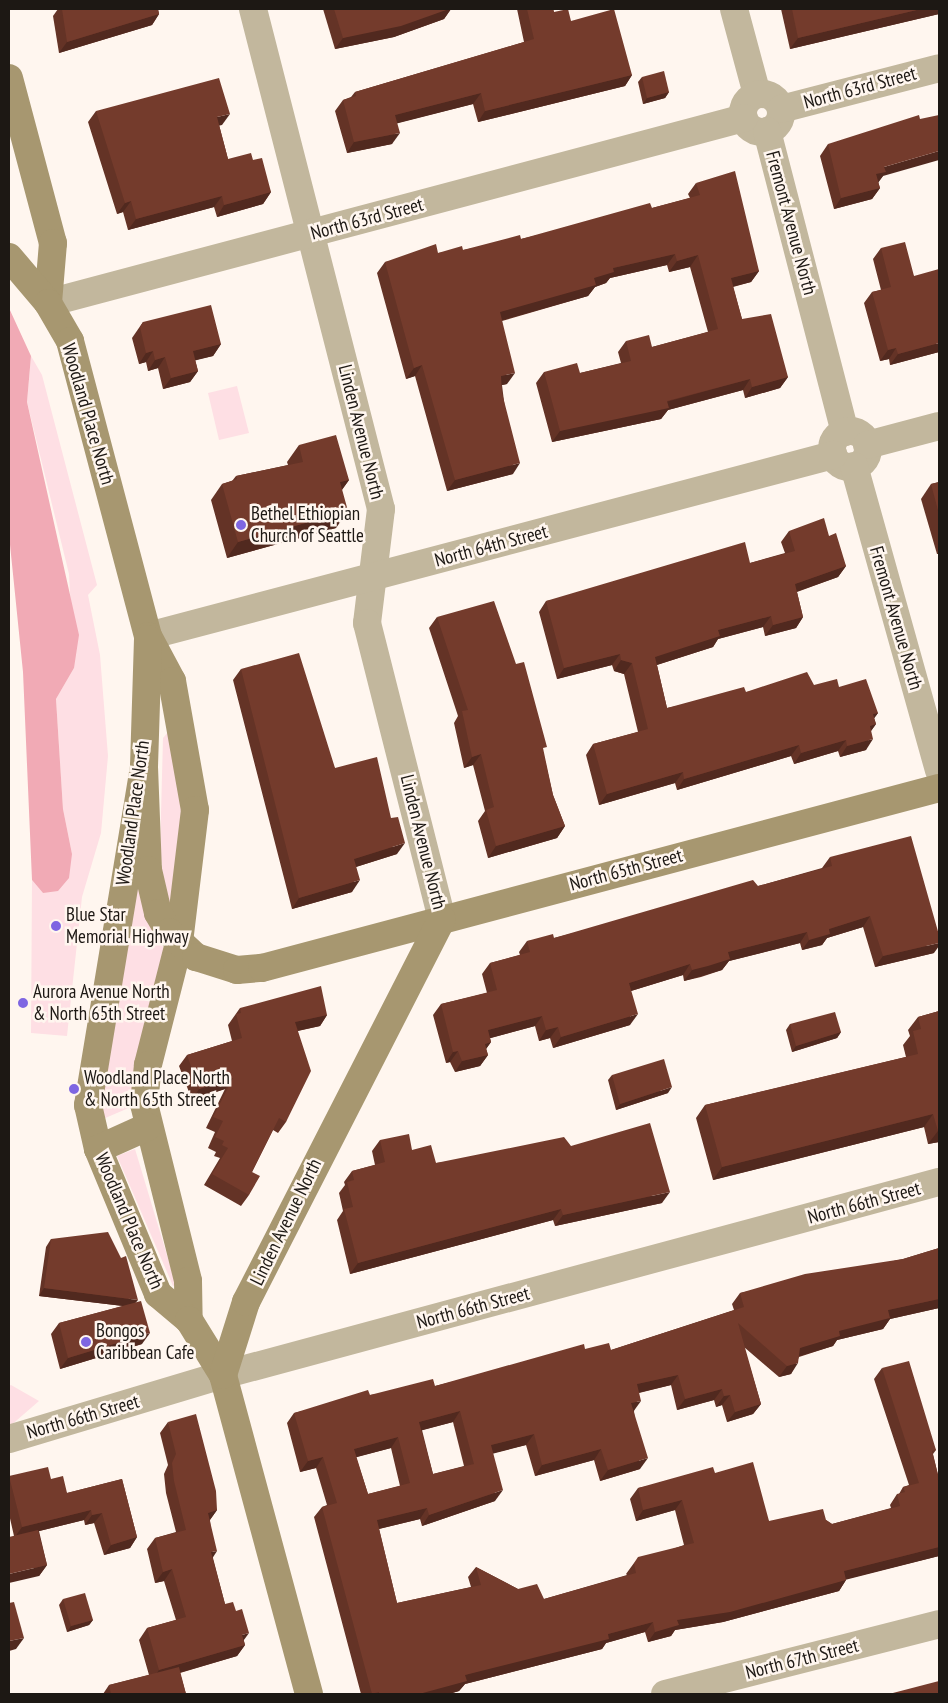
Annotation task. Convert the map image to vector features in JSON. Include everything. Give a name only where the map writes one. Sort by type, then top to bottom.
[{"type":"main road","points":[[9,78],[53,243],[48,303]]},
{"type":"main road","points":[[9,257],[48,303]]},
{"type":"main road","name":"Woodland Place North","points":[[48,303],[70,341],[148,636],[172,682],[195,810],[179,944],[147,1072],[147,1128],[188,1281],[189,1320]]},
{"type":"main road","name":"Woodland Place North","points":[[148,636],[144,767],[88,1091],[98,1149],[158,1294],[189,1320],[223,1375]]},
{"type":"main road","points":[[144,767],[153,895],[158,913],[179,944]]},
{"type":"main road","name":"North 65th Street","points":[[179,944],[212,964],[237,970],[262,968],[939,788]]},
{"type":"main road","points":[[195,810],[194,935],[208,949],[229,954],[314,954]]},
{"type":"main road","name":"Linden Avenue North","points":[[223,1375],[246,1302],[442,919]]},
{"type":"main road","points":[[98,1149],[147,1128]]},
{"type":"main road","points":[[223,1375],[309,1694]]},
{"type":"street","name":"Linden Avenue North","points":[[253,9],[381,509],[375,576],[367,623],[442,919]]},
{"type":"street","points":[[734,9],[757,94]]},
{"type":"street","name":"North 63rd Street","points":[[774,120],[939,68]]},
{"type":"street","points":[[757,94],[774,97],[774,120],[753,130],[744,118],[745,103],[757,94]]},
{"type":"street","name":"North 63rd Street","points":[[48,303],[744,118]]},
{"type":"street","name":"Fremont Avenue North","points":[[774,120],[850,449],[939,770]]},
{"type":"street","name":"North 64th Street","points":[[148,636],[939,426]]},
{"type":"street","name":"North 66th Street","points":[[9,1439],[223,1375],[939,1182]]},
{"type":"street","name":"North 67th Street","points":[[665,1694],[939,1624]]},
{"type":"shaded area","points":[[9,308],[31,356],[27,402],[79,635],[74,668],[56,699],[63,809],[72,854],[69,878],[58,891],[43,893],[32,880],[23,672],[9,535]]},
{"type":"shaded area","points":[[31,356],[42,375],[97,585],[88,595],[100,655],[108,756],[101,833],[82,897],[67,1036],[31,1033],[32,880],[43,893],[72,854],[63,809],[56,699],[74,668],[69,574],[27,402]]},
{"type":"shaded area","points":[[237,386],[249,433],[219,440],[208,393]]},
{"type":"shaded area","points":[[168,732],[184,803],[176,905],[166,905],[160,852],[163,738]]},
{"type":"shaded area","points":[[136,881],[164,950],[155,994],[116,987]]},
{"type":"shaded area","points":[[116,996],[153,1002],[131,1107],[103,1119],[100,1091]]},
{"type":"shaded area","points":[[135,1149],[176,1285],[173,1286],[117,1156]]},
{"type":"shaded area","points":[[11,1385],[39,1401],[9,1427],[9,1386]]},
{"type":"building","points":[[62,9],[158,9],[159,14],[67,42]]},
{"type":"building","points":[[334,9],[449,9],[401,26],[343,38]]},
{"type":"building","points":[[527,9],[553,9],[554,12],[568,9],[571,21],[614,9],[632,75],[485,111],[481,93],[395,115],[400,133],[354,142],[343,100],[356,96],[355,92],[534,39]]},
{"type":"building","points":[[792,9],[921,9],[798,38]]},
{"type":"building","points":[[664,71],[669,92],[647,98],[642,77]]},
{"type":"building","points":[[219,78],[230,114],[217,117],[228,159],[251,153],[253,160],[262,158],[271,192],[224,205],[222,196],[136,219],[131,201],[125,203],[96,111]]},
{"type":"building","points":[[919,115],[920,119],[939,115],[939,151],[884,167],[886,172],[876,174],[880,188],[841,198],[828,144]]},
{"type":"building","points":[[735,171],[759,271],[731,278],[742,319],[771,314],[788,377],[752,387],[750,379],[667,401],[669,408],[560,431],[544,372],[577,363],[580,373],[631,361],[626,341],[649,335],[652,347],[718,329],[698,255],[677,261],[675,254],[613,268],[614,272],[594,278],[596,285],[500,312],[515,373],[501,376],[502,393],[520,463],[455,480],[422,365],[414,368],[385,262],[436,244],[438,253],[462,246],[463,250],[520,235],[521,239],[650,203],[652,208],[700,195],[696,183]]},
{"type":"building","points":[[905,242],[914,276],[939,269],[939,343],[898,354],[896,348],[888,350],[872,292],[891,287],[881,248]]},
{"type":"building","points":[[211,305],[221,344],[193,351],[198,371],[171,378],[165,357],[155,360],[153,351],[146,353],[140,327],[143,322]]},
{"type":"building","points":[[336,435],[349,480],[340,482],[348,511],[238,542],[222,484],[237,479],[236,476],[303,462],[299,445]]},
{"type":"building","points":[[939,482],[939,514],[931,484]]},
{"type":"building","points":[[824,518],[829,536],[836,533],[846,566],[795,584],[803,617],[773,625],[771,616],[718,630],[720,636],[655,657],[667,708],[744,687],[746,692],[807,672],[814,685],[837,679],[839,687],[866,679],[878,713],[873,714],[876,724],[870,726],[873,739],[847,746],[846,740],[801,753],[799,745],[684,779],[683,772],[607,794],[593,744],[648,729],[632,663],[621,660],[620,654],[564,668],[546,601],[745,542],[750,563],[795,551],[789,531]]},
{"type":"building","points":[[494,601],[516,664],[524,662],[547,747],[543,748],[553,795],[565,826],[496,846],[486,810],[494,807],[481,754],[472,757],[462,711],[468,710],[437,617]]},
{"type":"building","points":[[299,653],[335,768],[377,757],[391,818],[398,817],[405,843],[354,859],[360,880],[299,898],[241,669]]},
{"type":"building","points":[[911,836],[939,935],[939,943],[883,956],[870,916],[829,929],[830,934],[809,940],[807,932],[728,952],[730,959],[708,966],[692,970],[690,964],[629,983],[638,1014],[561,1037],[558,1027],[546,1030],[542,1016],[488,1030],[491,1042],[485,1044],[488,1055],[462,1061],[458,1051],[453,1052],[441,1004],[497,990],[490,963],[530,952],[527,941],[553,934],[554,938],[753,880],[758,886],[832,866],[830,857]]},
{"type":"building","points":[[321,986],[327,1015],[295,1022],[311,1071],[286,1122],[279,1118],[252,1172],[260,1176],[249,1195],[212,1174],[228,1148],[222,1145],[224,1141],[215,1137],[223,1121],[213,1117],[233,1078],[199,1089],[187,1055],[242,1038],[236,1014],[241,1013],[240,1008]]},
{"type":"building","points":[[939,1011],[939,1131],[933,1114],[722,1167],[705,1105],[918,1054],[913,1031],[921,1029],[918,1017]]},
{"type":"building","points":[[835,1012],[841,1032],[796,1046],[790,1024]]},
{"type":"building","points":[[664,1059],[672,1087],[620,1104],[612,1075]]},
{"type":"building","points":[[650,1123],[670,1192],[563,1215],[561,1209],[358,1263],[344,1209],[353,1207],[347,1182],[354,1180],[352,1171],[385,1162],[380,1140],[409,1134],[412,1150],[431,1145],[436,1163],[564,1137],[571,1146]]},
{"type":"building","points":[[108,1232],[121,1258],[126,1256],[138,1300],[44,1288],[51,1239]]},
{"type":"building","points":[[939,1248],[939,1299],[888,1310],[890,1318],[839,1331],[840,1336],[800,1348],[798,1363],[787,1366],[738,1323],[761,1404],[735,1412],[730,1395],[724,1396],[722,1389],[685,1399],[678,1375],[637,1384],[641,1401],[631,1403],[648,1458],[608,1470],[601,1449],[542,1465],[534,1434],[491,1445],[503,1490],[429,1515],[427,1508],[377,1520],[397,1603],[481,1585],[476,1567],[518,1589],[537,1584],[544,1599],[636,1573],[634,1563],[638,1557],[694,1543],[682,1500],[643,1510],[638,1488],[713,1467],[715,1473],[753,1462],[769,1521],[823,1509],[826,1520],[832,1524],[900,1506],[897,1494],[905,1492],[903,1487],[919,1483],[882,1368],[909,1361],[936,1450],[932,1451],[939,1479],[939,1547],[844,1571],[846,1580],[730,1612],[677,1620],[679,1625],[655,1632],[653,1622],[608,1634],[609,1639],[465,1675],[467,1681],[419,1694],[379,1694],[379,1692],[372,1694],[322,1507],[337,1503],[323,1457],[308,1461],[294,1413],[368,1390],[370,1395],[433,1379],[435,1386],[584,1344],[585,1349],[609,1343],[611,1350],[744,1307],[740,1293],[805,1274],[903,1259]],"holes":[[[460,1411],[474,1464],[433,1474],[419,1422]],[[398,1437],[410,1483],[368,1494],[354,1449]]]},
{"type":"building","points":[[141,1301],[150,1333],[68,1358],[59,1323]]},
{"type":"building","points":[[196,1414],[216,1491],[217,1510],[208,1513],[217,1551],[211,1552],[225,1604],[233,1602],[236,1611],[242,1609],[249,1633],[242,1635],[245,1645],[159,1670],[147,1628],[186,1617],[172,1569],[163,1572],[155,1538],[186,1530],[174,1481],[172,1463],[176,1454],[168,1422]]},
{"type":"building","points":[[48,1467],[51,1479],[63,1476],[67,1493],[122,1479],[137,1537],[111,1545],[102,1513],[92,1515],[91,1510],[22,1527],[9,1476]]},
{"type":"building","points":[[38,1530],[47,1565],[9,1574],[9,1537]]},
{"type":"building","points":[[85,1593],[93,1620],[71,1626],[63,1599]]},
{"type":"building","points":[[14,1602],[24,1638],[9,1641],[9,1603]]},
{"type":"building","points":[[179,1667],[186,1694],[111,1694],[109,1685]]},
{"type":"building","points":[[939,1681],[939,1694],[889,1694]]},
{"type":"place","name":"Bethel Ethiopian Church of Seattle","points":[[241,525]]},
{"type":"place","name":"Blue Star Memorial Highway","points":[[56,926]]},
{"type":"place","name":"Aurora Avenue North & North 65th Street","points":[[23,1003]]},
{"type":"place","name":"Woodland Place North & North 65th Street","points":[[74,1089]]},
{"type":"place","name":"Bongos Caribbean Cafe","points":[[86,1342]]}]
